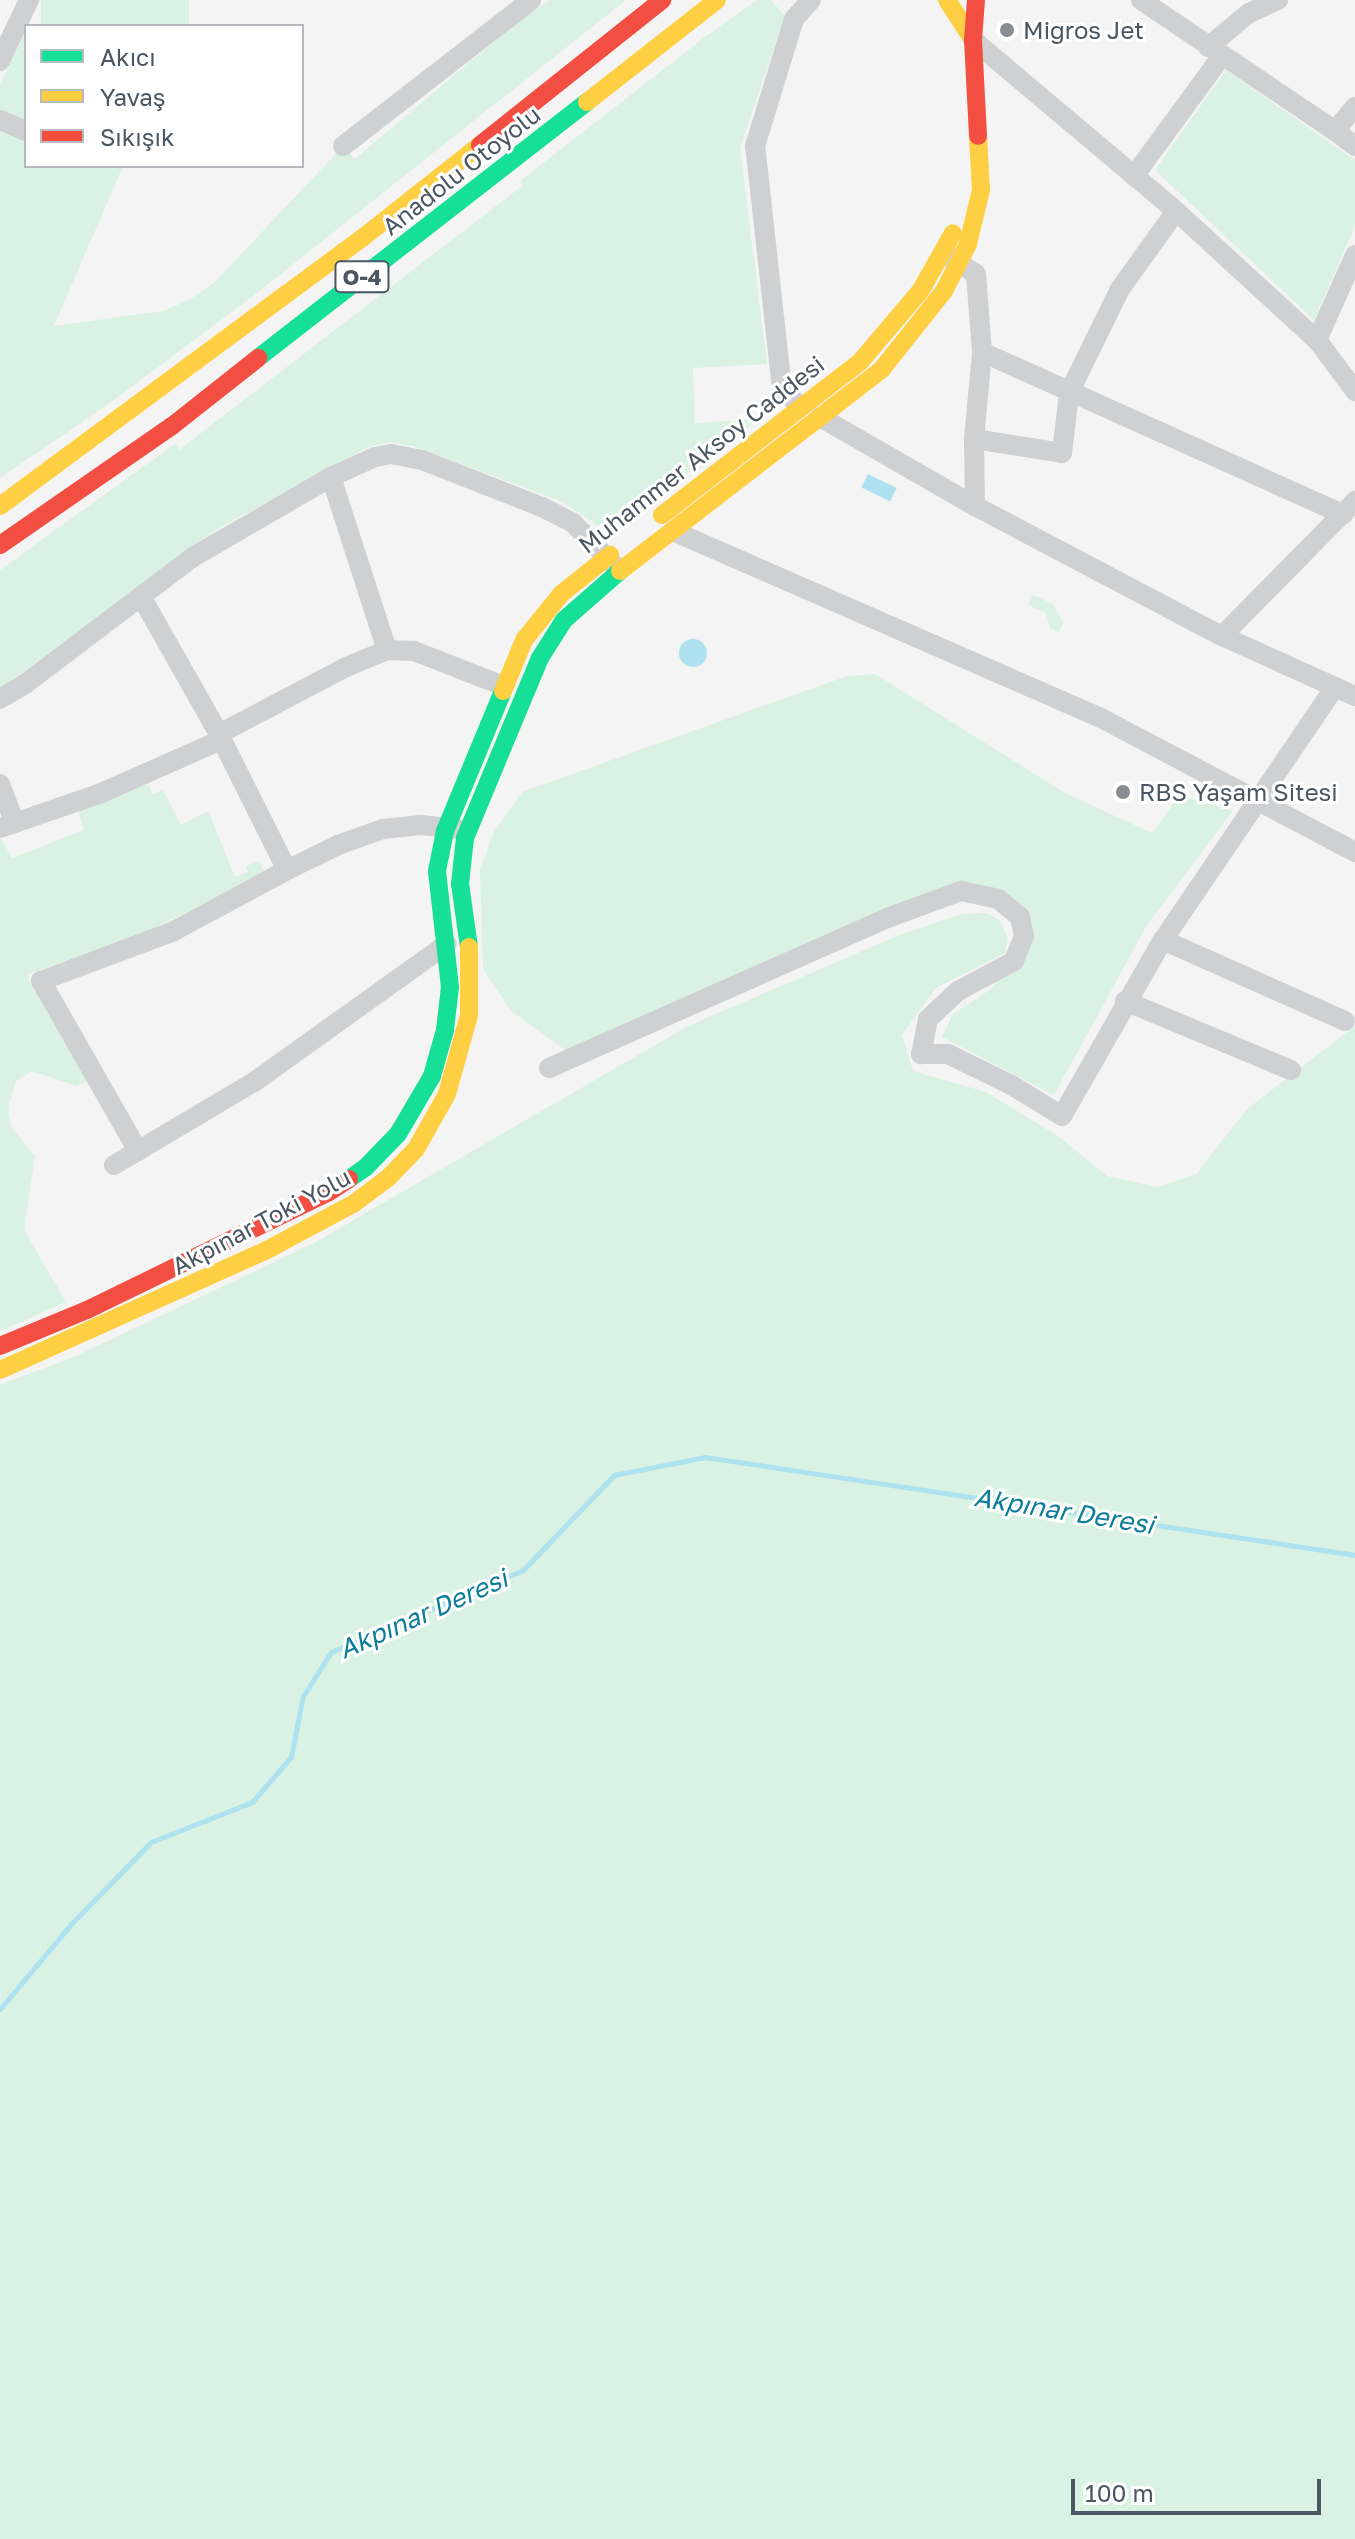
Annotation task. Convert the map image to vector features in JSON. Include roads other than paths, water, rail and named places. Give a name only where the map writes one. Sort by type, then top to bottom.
[{"type":"main road","name":"Anadolu Otoyolu","points":[[0,506],[361,239],[662,0]]},
{"type":"main road","name":"Anadolu Otoyolu","points":[[0,545],[172,426],[717,0]]},
{"type":"main road","points":[[947,0],[957,21],[973,40]]},
{"type":"main road","points":[[956,82],[959,0]]},
{"type":"main road","name":"Muhammer Aksoy Caddesi","points":[[447,944],[437,871],[446,827],[524,640],[544,612],[613,564],[800,406],[860,362],[952,258],[975,223],[981,190],[973,40],[976,0]]},
{"type":"main road","name":"Muhammer Aksoy Caddesi","points":[[468,936],[460,871],[468,830],[550,638],[613,564],[673,531],[890,360],[933,308],[952,258],[961,177]]},
{"type":"main road","points":[[800,406],[820,417]]},
{"type":"main road","name":"Akpınar Toki Yolu","points":[[0,1370],[265,1251],[353,1204],[388,1178],[416,1149],[434,1121],[457,1067],[469,1015],[468,936]]},
{"type":"main road","name":"Akpınar Toki Yolu","points":[[0,1346],[87,1310],[255,1230],[349,1180],[383,1152],[418,1105],[439,1055],[448,1009],[447,944]]},
{"type":"street","points":[[0,61],[29,0]]},
{"type":"street","points":[[343,146],[531,0]]},
{"type":"street","points":[[800,406],[782,389],[755,146],[794,19],[811,0]]},
{"type":"street","points":[[1141,0],[1355,146]]},
{"type":"street","points":[[1134,176],[1214,52],[1249,13],[1278,0]]},
{"type":"street","points":[[973,40],[1176,211],[1317,340],[1355,391]]},
{"type":"street","points":[[1335,131],[1355,107]]},
{"type":"street","points":[[0,120],[24,130]]},
{"type":"street","points":[[974,439],[1062,453],[1069,393],[1120,289],[1176,211]]},
{"type":"street","points":[[1317,340],[1355,255]]},
{"type":"street","points":[[952,258],[976,274],[982,352],[974,439],[975,506]]},
{"type":"street","points":[[982,352],[1069,393],[1349,508],[1222,636]]},
{"type":"street","points":[[820,417],[975,506],[1222,636],[1355,696]]},
{"type":"street","points":[[0,699],[142,598],[193,557],[331,477],[375,457],[391,454],[422,460],[558,514],[587,535],[613,564]]},
{"type":"street","points":[[331,477],[387,650]]},
{"type":"street","points":[[673,531],[1101,718],[1355,852]]},
{"type":"street","points":[[142,598],[220,737],[287,870]]},
{"type":"street","points":[[0,784],[8,825],[128,782],[220,737],[344,668],[387,650],[414,651],[504,686]]},
{"type":"street","points":[[549,1068],[890,917],[961,891],[998,899],[1020,917],[1024,936],[1014,961],[958,991],[928,1019],[921,1054],[948,1054],[1013,1086],[1062,1116],[1125,1001],[1163,940],[1254,801],[1335,687]]},
{"type":"street","points":[[138,1151],[41,981],[164,936],[287,870],[362,835],[402,826],[468,830]]},
{"type":"street","points":[[1163,940],[1345,1021]]},
{"type":"street","points":[[114,1165],[254,1082],[447,944]]},
{"type":"street","points":[[1125,1001],[1291,1070]]},
{"type":"water","points":[[868,474],[897,488],[890,502],[861,487]]},
{"type":"water","points":[[693,639],[703,643],[707,653],[703,663],[693,667],[683,663],[679,653],[683,643]]},
{"type":"waterway","name":"Akpınar Deresi","points":[[0,2009],[71,1924],[151,1842],[252,1802],[291,1757],[303,1696],[331,1652],[523,1570],[614,1475],[705,1457],[1355,1555]]},
{"type":"place","name":"Migros Jet","points":[[1007,30]]},
{"type":"place","name":"RBS Yaşam Sitesi","points":[[1123,792]]}]
